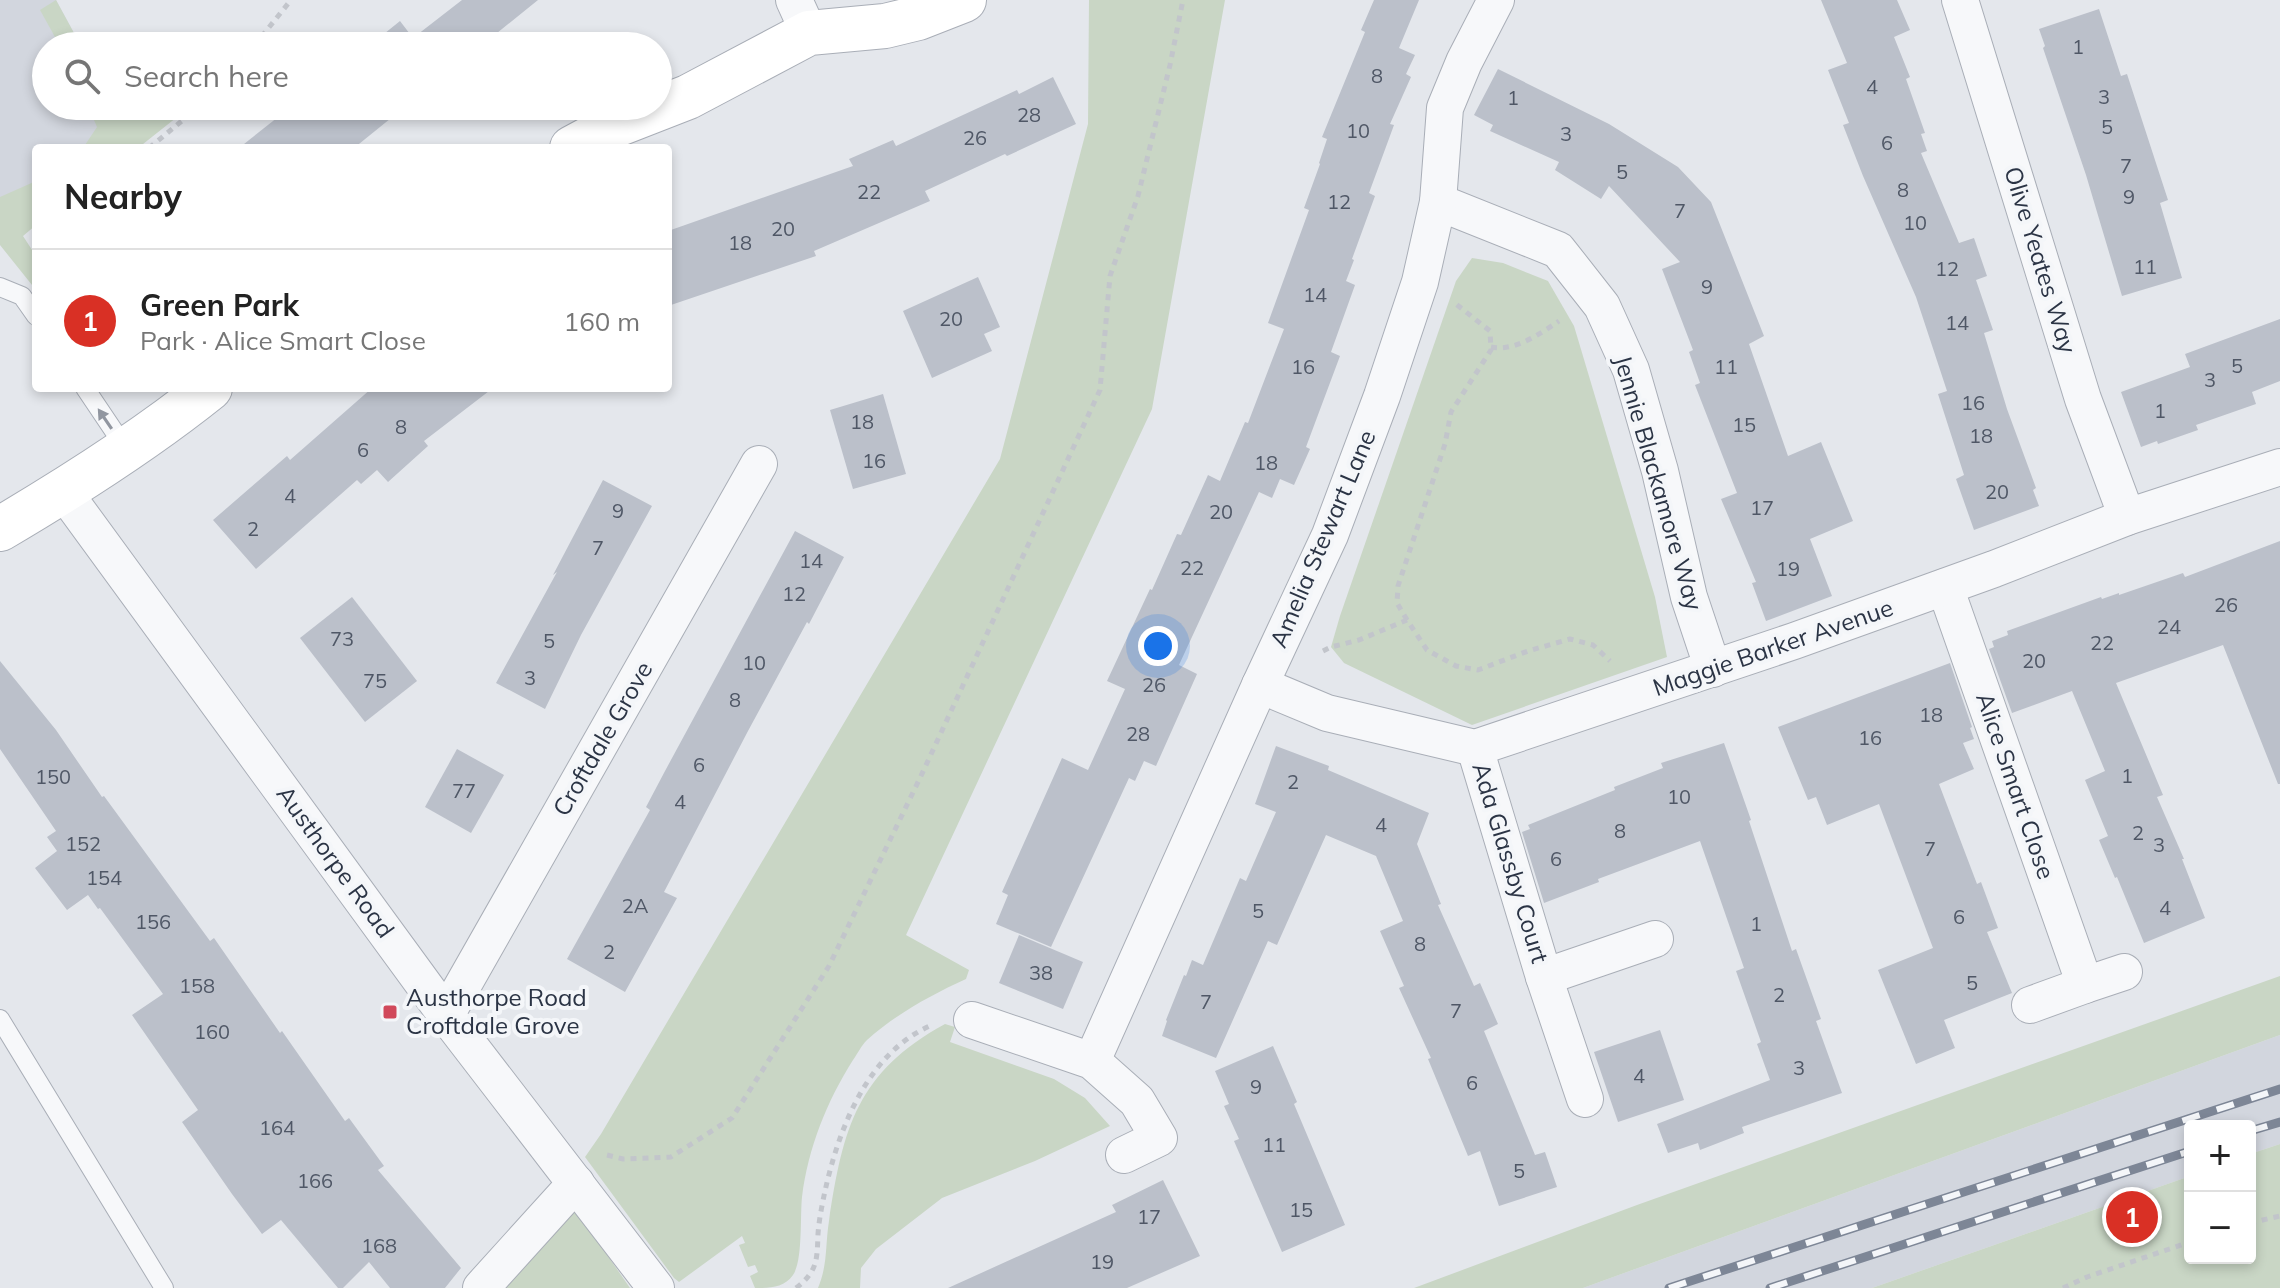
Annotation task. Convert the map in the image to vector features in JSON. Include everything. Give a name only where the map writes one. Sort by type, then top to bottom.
[{"type":"street","points":[[672,103],[688,97],[801,17],[885,26],[918,18],[964,0]]},
{"type":"street","name":"Amelia Stewart Lane","points":[[1092,1061],[1330,535],[1382,396],[1420,282],[1438,202],[1445,108],[1464,62],[1496,0]]},
{"type":"street","name":"Olive Yeates Way","points":[[1960,0],[2083,399],[2127,517]]},
{"type":"street","points":[[579,144],[629,120]]},
{"type":"street","name":"Jennie Blackamore Way","points":[[1438,202],[1558,250],[1602,306],[1631,370],[1660,471],[1689,597],[1713,669]]},
{"type":"street","points":[[0,529],[64,492],[168,422],[205,392]]},
{"type":"street","name":"Croftdale Grove","points":[[446,1015],[759,464]]},
{"type":"street","name":"Maggie Barker Avenue","points":[[1475,748],[1713,669],[1945,587],[2127,517],[2280,467]]},
{"type":"street","name":"Austhorpe Road","points":[[64,492],[446,1015],[656,1288]]},
{"type":"street","name":"Alice Smart Close","points":[[1945,587],[2085,985]]},
{"type":"street","points":[[1260,685],[1327,713],[1475,748]]},
{"type":"street","name":"Ada Glassby Court","points":[[1475,748],[1544,977],[1585,1099]]},
{"type":"street","name":"Ada Glassby Court","points":[[1544,977],[1655,939]]},
{"type":"street","points":[[2030,1005],[2124,972]]},
{"type":"street","points":[[972,1020],[1092,1061],[1137,1101],[1159,1138],[1124,1155]]},
{"type":"street","points":[[481,1288],[586,1196]]},
{"type":"lane","points":[[0,287],[22,296],[32,310]]},
{"type":"lane","points":[[88,392],[126,449]]},
{"type":"lane","points":[[0,1019],[164,1288]]},
{"type":"path","points":[[265,32],[291,0]]},
{"type":"path","points":[[541,1137],[623,1159],[671,1157],[732,1118],[829,966],[1100,390],[1110,276],[1138,196],[1183,0]]},
{"type":"path","points":[[154,144],[183,120]]},
{"type":"path","points":[[1420,282],[1484,325],[1490,331],[1491,347],[1451,412],[1445,444],[1398,586],[1397,603],[1427,650],[1456,666],[1478,670],[1570,639],[1593,645],[1610,662],[1626,698]]},
{"type":"path","points":[[1491,347],[1507,347],[1526,341],[1567,315],[1602,306]]},
{"type":"path","points":[[1319,653],[1407,620]]},
{"type":"path","points":[[796,1288],[808,1278],[818,1259],[825,1192],[838,1143],[859,1095],[889,1053],[925,1027],[955,1015],[972,1020]]},
{"type":"path","points":[[2256,1222],[2280,1216]]},
{"type":"path","points":[[2063,1288],[2184,1244]]},
{"type":"shaded area","points":[[0,0],[56,0],[73,32],[32,32],[32,120],[113,120],[113,144],[32,144],[32,200],[0,221]]},
{"type":"shaded area","points":[[2280,1035],[2280,1144],[2256,1152],[2256,1120],[2184,1120],[2184,1178],[1872,1288],[1583,1288]]},
{"type":"green space","points":[[56,0],[73,32],[52,32],[40,10]]},
{"type":"green space","points":[[1089,0],[1225,0],[1152,409],[906,935],[969,970],[966,979],[914,1006],[878,1031],[863,1045],[844,1076],[827,1108],[809,1161],[802,1197],[798,1260],[793,1275],[785,1283],[755,1288],[750,1276],[758,1272],[755,1265],[748,1267],[739,1245],[745,1243],[742,1236],[679,1282],[585,1157],[1000,459],[1088,124]]},
{"type":"green space","points":[[94,120],[173,120],[143,144],[86,144],[97,127]]},
{"type":"green space","points":[[32,183],[32,228],[23,236],[32,250],[32,285],[0,245],[0,197]]},
{"type":"green space","points":[[1472,258],[1503,263],[1548,281],[1574,326],[1655,597],[1667,657],[1472,725],[1344,663],[1331,647],[1456,281]]},
{"type":"green space","points":[[2280,976],[2280,1035],[1583,1288],[1414,1288],[1637,1205]]},
{"type":"green space","points":[[945,1024],[955,1027],[950,1042],[1054,1079],[1085,1098],[1110,1126],[1035,1161],[942,1198],[876,1249],[861,1268],[860,1288],[818,1288],[825,1263],[834,1188],[849,1130],[859,1106],[873,1083],[892,1062],[915,1042]]},
{"type":"green space","points":[[2280,1144],[2280,1288],[1872,1288],[2184,1178],[2184,1264],[2256,1264],[2256,1152]]},
{"type":"green space","points":[[570,1201],[630,1288],[496,1288]]},
{"type":"building","points":[[462,0],[538,0],[498,32],[421,32]]},
{"type":"building","points":[[1374,0],[1419,0],[1399,48],[1415,55],[1406,74],[1411,77],[1390,124],[1394,125],[1369,193],[1375,196],[1346,281],[1355,285],[1331,352],[1340,356],[1306,447],[1310,449],[1294,485],[1280,479],[1272,498],[1259,492],[1179,665],[1197,674],[1156,766],[1144,761],[1135,781],[1129,778],[1051,947],[996,924],[1008,895],[1002,892],[1062,758],[1088,770],[1125,689],[1107,681],[1208,475],[1220,481],[1245,422],[1248,423],[1284,329],[1268,323],[1309,210],[1304,208],[1327,139],[1322,137],[1365,32],[1361,30]]},
{"type":"building","points":[[1821,0],[1897,0],[1910,30],[1894,37],[1910,77],[1906,79],[1925,133],[1921,134],[1927,151],[1921,153],[1959,243],[1974,238],[1987,276],[1976,280],[1993,330],[1984,333],[2036,488],[2033,490],[2039,506],[1974,530],[1956,479],[1964,475],[1938,394],[1947,391],[1916,297],[1843,125],[1849,123],[1828,70],[1847,63]]},
{"type":"building","points":[[2099,9],[2121,76],[2127,74],[2168,200],[2160,203],[2182,278],[2122,296],[2039,29]]},
{"type":"building","points":[[400,21],[408,32],[386,32]]},
{"type":"building","points":[[1498,69],[1609,124],[1678,167],[1711,202],[1764,336],[1749,344],[1788,456],[1821,442],[1853,521],[1810,539],[1832,596],[1766,621],[1752,583],[1756,582],[1721,499],[1737,493],[1695,385],[1700,383],[1689,352],[1693,350],[1662,269],[1680,262],[1609,186],[1601,199],[1555,170],[1559,162],[1490,131],[1493,125],[1474,115]]},
{"type":"building","points":[[1053,77],[1076,124],[925,191],[930,201],[814,251],[816,256],[672,305],[672,230],[853,166],[849,159],[893,140],[896,146],[1017,90],[1019,94]]},
{"type":"building","points":[[274,120],[389,120],[359,144],[244,144]]},
{"type":"building","points":[[978,277],[1000,327],[984,334],[992,351],[932,378],[903,311]]},
{"type":"building","points":[[2280,319],[2280,381],[2252,392],[2256,404],[2196,425],[2198,430],[2141,447],[2121,392],[2190,367],[2185,354]]},
{"type":"building","points":[[367,392],[488,392],[424,441],[428,446],[388,482],[377,470],[361,484],[357,480],[256,569],[213,520],[287,456],[290,460]]},
{"type":"building","points":[[883,394],[906,474],[853,489],[830,410]]},
{"type":"building","points":[[603,480],[652,506],[581,635],[545,709],[496,683]]},
{"type":"building","points":[[795,531],[844,557],[664,892],[677,898],[625,992],[567,959],[650,810],[646,807]]},
{"type":"building","points":[[2280,541],[2280,784],[2223,645],[2116,683],[2163,795],[2157,797],[2205,918],[2144,943],[2099,840],[2108,836],[2085,780],[2105,771],[2072,691],[2012,713],[1989,649],[1994,647],[1992,641],[2008,635],[2007,631],[2101,597],[2119,595],[2183,573],[2185,577]]},
{"type":"building","points":[[352,597],[417,681],[365,722],[300,638]]},
{"type":"building","points":[[0,661],[56,730],[210,941],[214,938],[345,1121],[349,1118],[384,1166],[378,1170],[461,1268],[445,1288],[390,1288],[369,1262],[343,1288],[338,1288],[281,1220],[262,1234],[232,1194],[182,1122],[198,1110],[132,1015],[163,994],[88,895],[67,910],[35,868],[57,851],[47,837],[56,831],[0,749]]},
{"type":"building","points":[[1950,663],[1972,727],[1974,739],[1963,743],[1974,769],[1939,784],[1977,884],[1981,882],[1998,928],[1987,932],[2012,993],[1944,1020],[1955,1048],[1916,1064],[1878,970],[1933,948],[1879,804],[1827,825],[1816,797],[1808,800],[1778,727]]},
{"type":"building","points":[[1724,743],[1792,951],[1796,949],[1821,1019],[1816,1021],[1842,1093],[1742,1127],[1744,1133],[1700,1150],[1698,1143],[1668,1153],[1657,1124],[1770,1080],[1757,1044],[1761,1042],[1736,971],[1744,968],[1700,841],[1544,903],[1522,832],[1530,829],[1528,825],[1663,768],[1661,763]]},
{"type":"building","points":[[1276,746],[1329,766],[1328,770],[1429,813],[1417,844],[1441,904],[1438,905],[1474,986],[1480,983],[1498,1024],[1484,1031],[1535,1155],[1545,1152],[1557,1187],[1499,1206],[1480,1151],[1468,1156],[1428,1059],[1431,1058],[1399,988],[1404,986],[1380,931],[1403,921],[1376,856],[1326,835],[1277,945],[1268,941],[1216,1058],[1162,1036],[1184,975],[1192,960],[1203,965],[1240,878],[1246,881],[1276,812],[1255,804]]},
{"type":"building","points":[[457,749],[504,775],[471,833],[425,807]]},
{"type":"building","points":[[1019,935],[1083,962],[1063,1009],[999,983]]},
{"type":"building","points":[[1660,1030],[1684,1100],[1618,1122],[1594,1052]]},
{"type":"building","points":[[1273,1046],[1345,1225],[1282,1252],[1234,1141],[1239,1139],[1224,1106],[1229,1104],[1215,1071]]},
{"type":"building","points":[[1163,1180],[1200,1256],[1127,1288],[948,1288],[1116,1212],[1112,1205]]},
{"type":"railway","points":[[1669,1288],[2280,1089]]},
{"type":"railway","points":[[2256,1129],[2280,1122]]},
{"type":"railway","points":[[1770,1288],[2184,1153]]},
{"type":"place","name":"Austhorpe Road Croftdale Grove","points":[[390,1012]]},
{"type":"place","name":"Green Park","points":[[2132,1217]]}]
